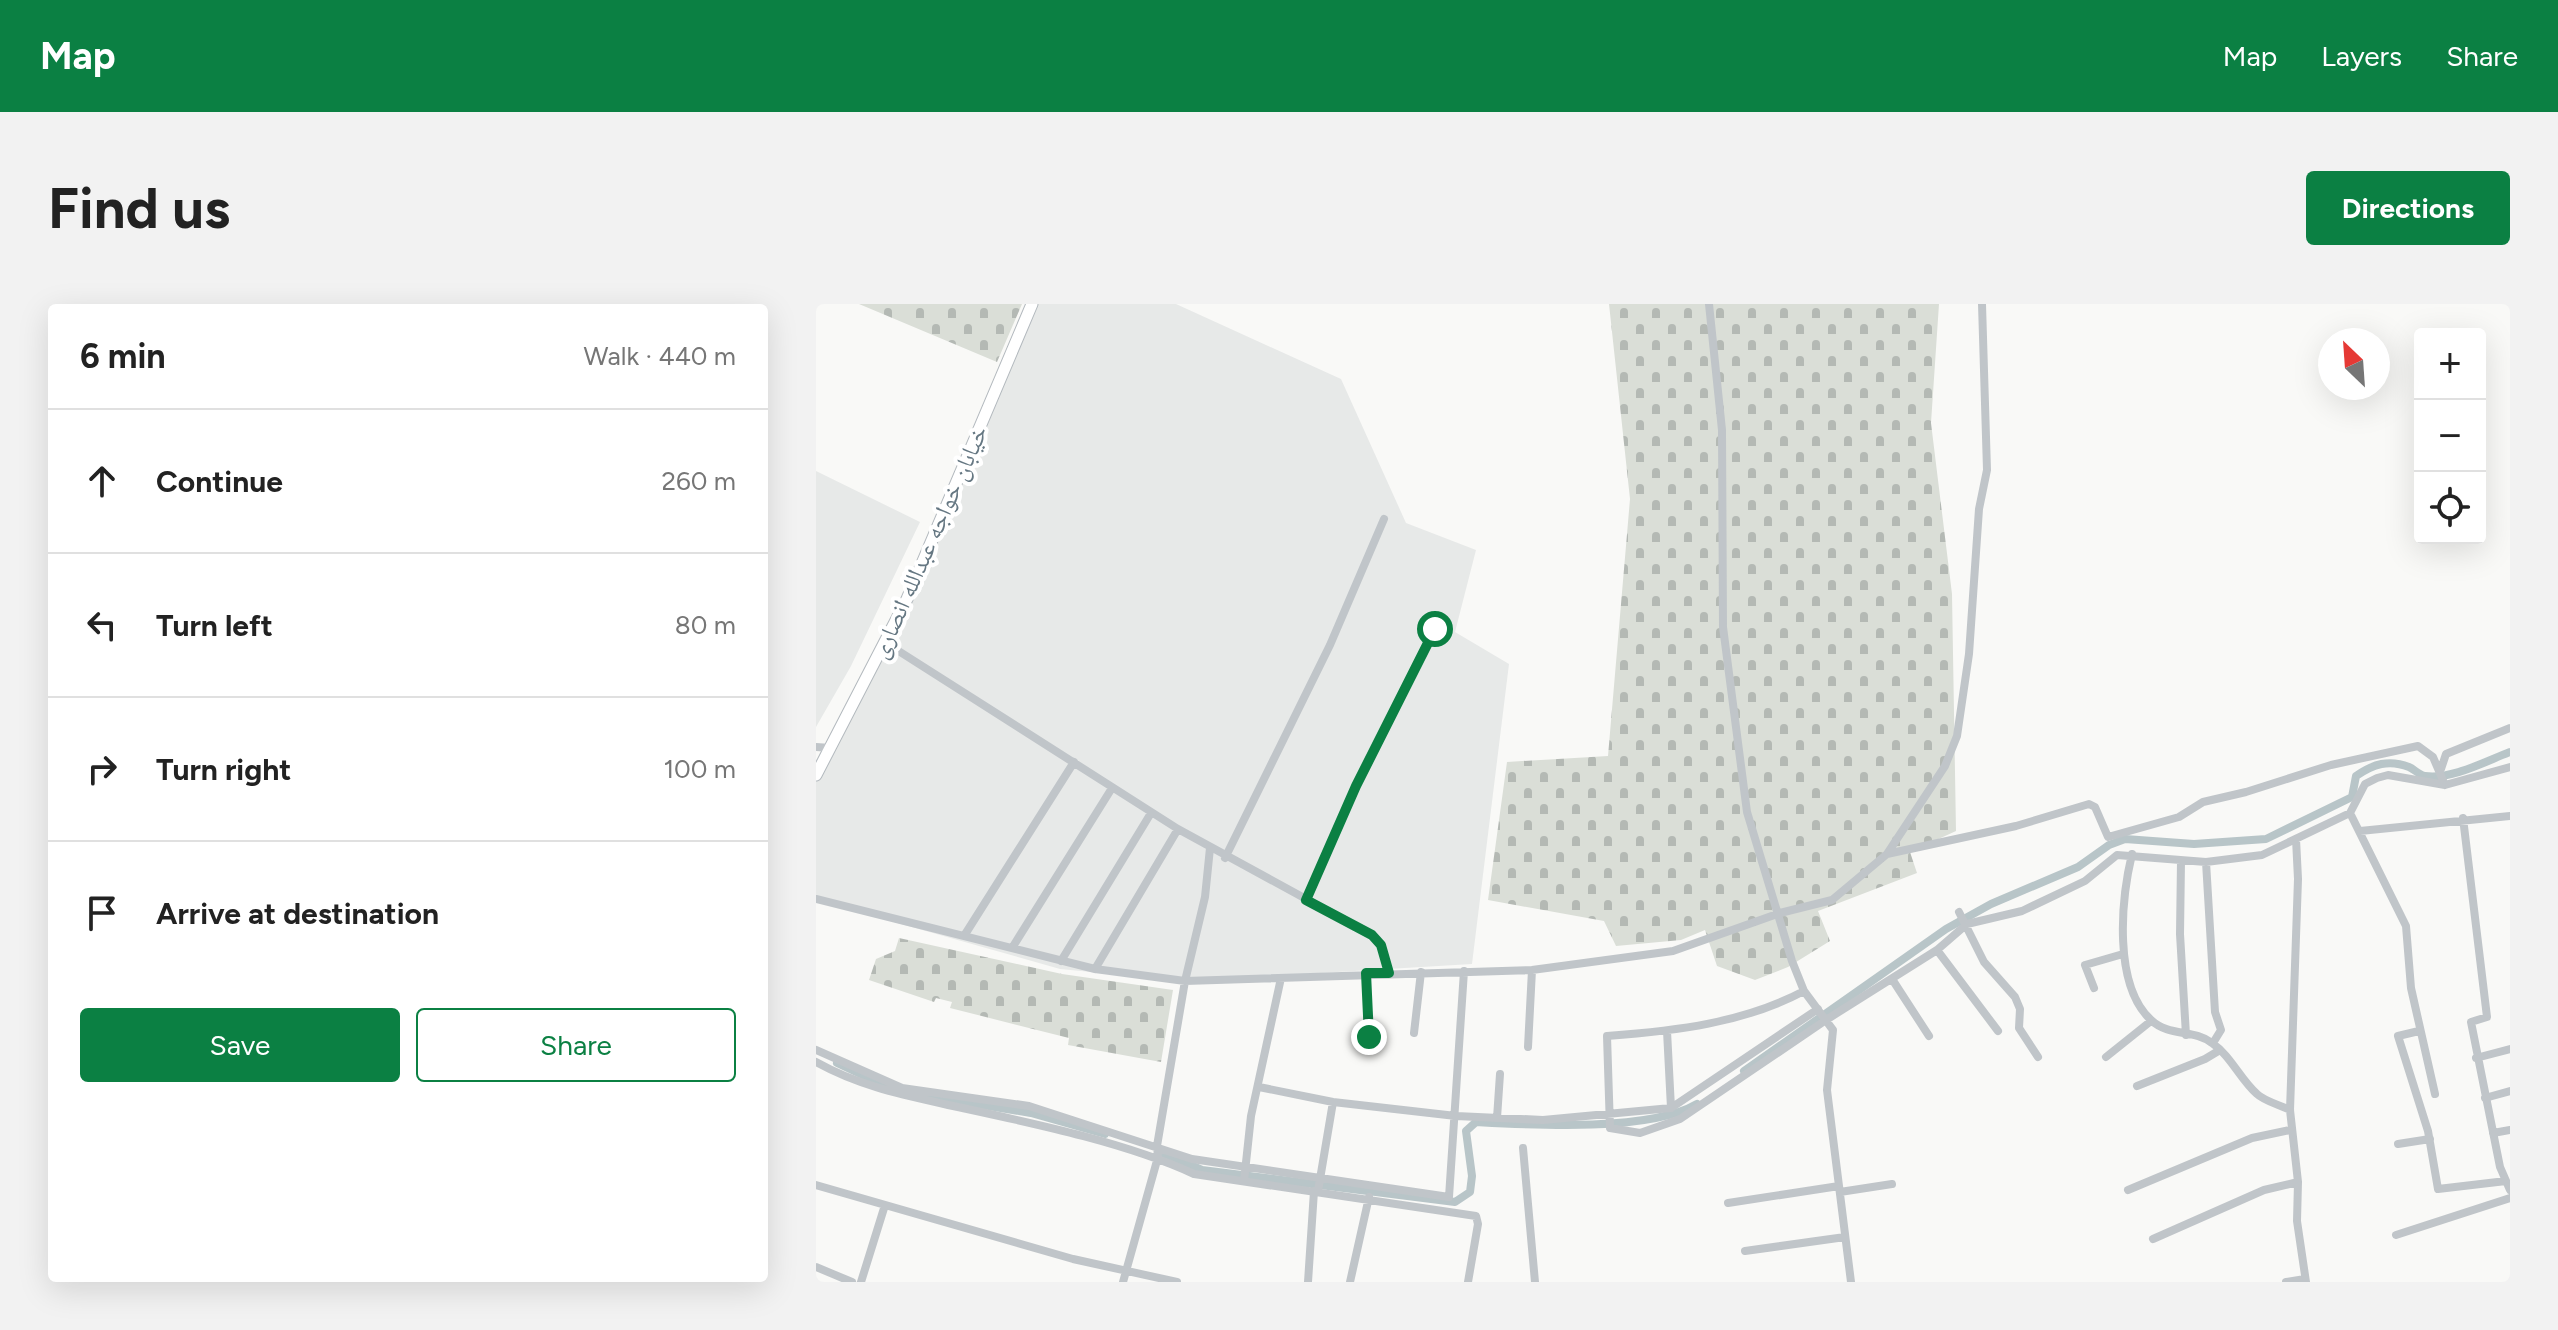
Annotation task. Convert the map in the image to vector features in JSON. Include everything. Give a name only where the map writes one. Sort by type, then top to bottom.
[{"type":"street","name":"خیابان خواجه عبدالله انصاری","points":[[816,775],[886,643],[1032,304]]},
{"type":"street","points":[[1709,304],[1722,430],[1723,627],[1747,812],[1792,961],[1804,991],[1833,1030],[1827,1090],[1851,1282]]},
{"type":"street","points":[[816,899],[1095,969],[1185,981],[1532,970],[1673,951],[1780,913],[1832,900],[1887,854],[1945,766],[1957,736],[1969,654],[1979,509],[1987,470],[1982,304]]},
{"type":"street","points":[[1225,858],[1330,645],[1384,519]]},
{"type":"street","points":[[1306,900],[1356,786],[1435,629]]},
{"type":"street","points":[[886,643],[1225,858],[1372,935],[1381,945],[1389,973]]},
{"type":"street","points":[[2441,769],[2446,754],[2510,728]]},
{"type":"street","points":[[2108,837],[2179,817],[2203,802],[2331,765],[2418,746],[2433,757],[2441,769],[2445,785]]},
{"type":"street","points":[[816,747],[831,748]]},
{"type":"street","points":[[964,936],[1074,762]]},
{"type":"street","points":[[1804,991],[1751,1014],[1667,1031],[1607,1036],[1607,1114],[1610,1128],[1640,1133],[1680,1119],[1826,1020],[1937,950],[1967,924],[2022,911],[2085,881],[2117,855],[2206,862],[2262,855],[2350,813],[2365,784],[2377,778],[2388,775],[2445,785],[2510,767]]},
{"type":"street","points":[[1012,948],[1112,788]]},
{"type":"street","points":[[1887,854],[2016,826],[2089,804],[2095,807],[2117,855]]},
{"type":"street","points":[[1061,961],[1151,813]]},
{"type":"street","points":[[2350,813],[2406,926],[2419,1031],[2435,1094]]},
{"type":"street","points":[[2360,831],[2463,818],[2510,816]]},
{"type":"street","points":[[2463,818],[2487,1017],[2471,1022],[2493,1133],[2510,1190]]},
{"type":"street","points":[[1095,969],[1178,829]]},
{"type":"street","points":[[2286,1282],[2305,1280],[2297,1221],[2298,1182],[2290,1130],[2298,879],[2296,839]]},
{"type":"street","points":[[1123,1282],[1158,1157],[1157,1146],[1185,981],[1205,897],[1210,848]]},
{"type":"street","points":[[2132,854],[2123,954],[2133,994],[2151,1021],[2186,1035],[2197,1034],[2216,1046],[2258,1095],[2290,1110]]},
{"type":"street","points":[[2181,861],[2180,934],[2186,1035]]},
{"type":"street","points":[[2137,1086],[2216,1046],[2221,1030],[2215,1012],[2206,862]]},
{"type":"street","points":[[1959,912],[1984,962],[2015,997],[2020,1009],[2019,1028],[2038,1057]]},
{"type":"street","points":[[1937,950],[1998,1031]]},
{"type":"street","points":[[2094,988],[2085,965],[2123,954]]},
{"type":"street","points":[[1528,1047],[1532,970]]},
{"type":"street","points":[[1447,1213],[1464,971]]},
{"type":"street","points":[[1414,1033],[1421,972]]},
{"type":"street","points":[[1366,973],[1369,1037]]},
{"type":"street","points":[[1244,1181],[1243,1165],[1281,978]]},
{"type":"street","points":[[1892,979],[1929,1036]]},
{"type":"street","points":[[1259,1087],[1333,1102],[1456,1116],[1543,1120],[1671,1108],[1818,1009]]},
{"type":"street","points":[[2106,1057],[2151,1021]]},
{"type":"street","points":[[1667,1031],[1671,1108]]},
{"type":"street","points":[[2419,1031],[2398,1036],[2430,1139],[2438,1189],[2506,1181]]},
{"type":"street","points":[[2476,1058],[2510,1049]]},
{"type":"street","points":[[816,1050],[902,1088],[1029,1106],[1192,1159],[1449,1197]]},
{"type":"street","points":[[816,1062],[889,1093],[943,1103],[1158,1157],[1194,1174],[1369,1197],[1476,1216],[1478,1224],[1468,1282]]},
{"type":"street","points":[[1497,1118],[1500,1074]]},
{"type":"street","points":[[2485,1098],[2510,1091]]},
{"type":"street","points":[[1308,1282],[1316,1191],[1333,1102]]},
{"type":"street","points":[[2128,1190],[2252,1138],[2290,1130]]},
{"type":"street","points":[[2493,1133],[2510,1130]]},
{"type":"street","points":[[2398,1144],[2430,1139]]},
{"type":"street","points":[[1523,1148],[1535,1282]]},
{"type":"street","points":[[2153,1239],[2264,1190],[2298,1182]]},
{"type":"street","points":[[1728,1203],[1892,1184]]},
{"type":"street","points":[[816,1185],[1073,1259],[1177,1282]]},
{"type":"street","points":[[1350,1282],[1369,1197]]},
{"type":"street","points":[[2396,1235],[2510,1198]]},
{"type":"street","points":[[861,1282],[885,1205]]},
{"type":"street","points":[[1745,1251],[1845,1237]]},
{"type":"street","points":[[816,1267],[852,1282]]},
{"type":"shaded area","points":[[1032,304],[1176,304],[1341,379],[1406,523],[1476,550],[1455,632],[1509,664],[1472,964],[1185,981],[1060,969],[816,900],[816,768],[872,671]]},
{"type":"shaded area","points":[[816,471],[920,522],[851,666],[816,727]]},
{"type":"green space","points":[[859,304],[1022,304],[997,362]]},
{"type":"green space","points":[[1609,304],[1939,304],[1931,423],[1952,594],[1956,831],[1910,852],[1917,873],[1818,911],[1830,941],[1788,967],[1755,980],[1717,966],[1705,930],[1681,940],[1616,946],[1604,921],[1488,900],[1507,762],[1608,756],[1630,499]]},
{"type":"green space","points":[[899,938],[1062,974],[1173,990],[1161,1062],[1068,1045],[1069,1038],[950,1008],[952,1002],[936,998],[934,1002],[869,980],[876,959],[895,951]]},
{"type":"waterway","points":[[1744,1071],[1946,929],[1991,904],[2078,867],[2109,845],[2125,839],[2194,844],[2266,839],[2352,797],[2356,776],[2369,768],[2395,763],[2423,775],[2446,775],[2510,752]]},
{"type":"waterway","points":[[837,1063],[890,1088]]},
{"type":"waterway","points":[[923,1095],[1031,1113],[1105,1134]]},
{"type":"waterway","points":[[1163,1153],[1202,1170],[1455,1202],[1470,1192],[1472,1176],[1466,1131],[1476,1122],[1558,1125],[1621,1123],[1676,1113],[1697,1104]]},
{"type":"route","points":[[1369,1037],[1366,973],[1389,973],[1381,945],[1372,935],[1306,900],[1356,786],[1435,629]]}]
